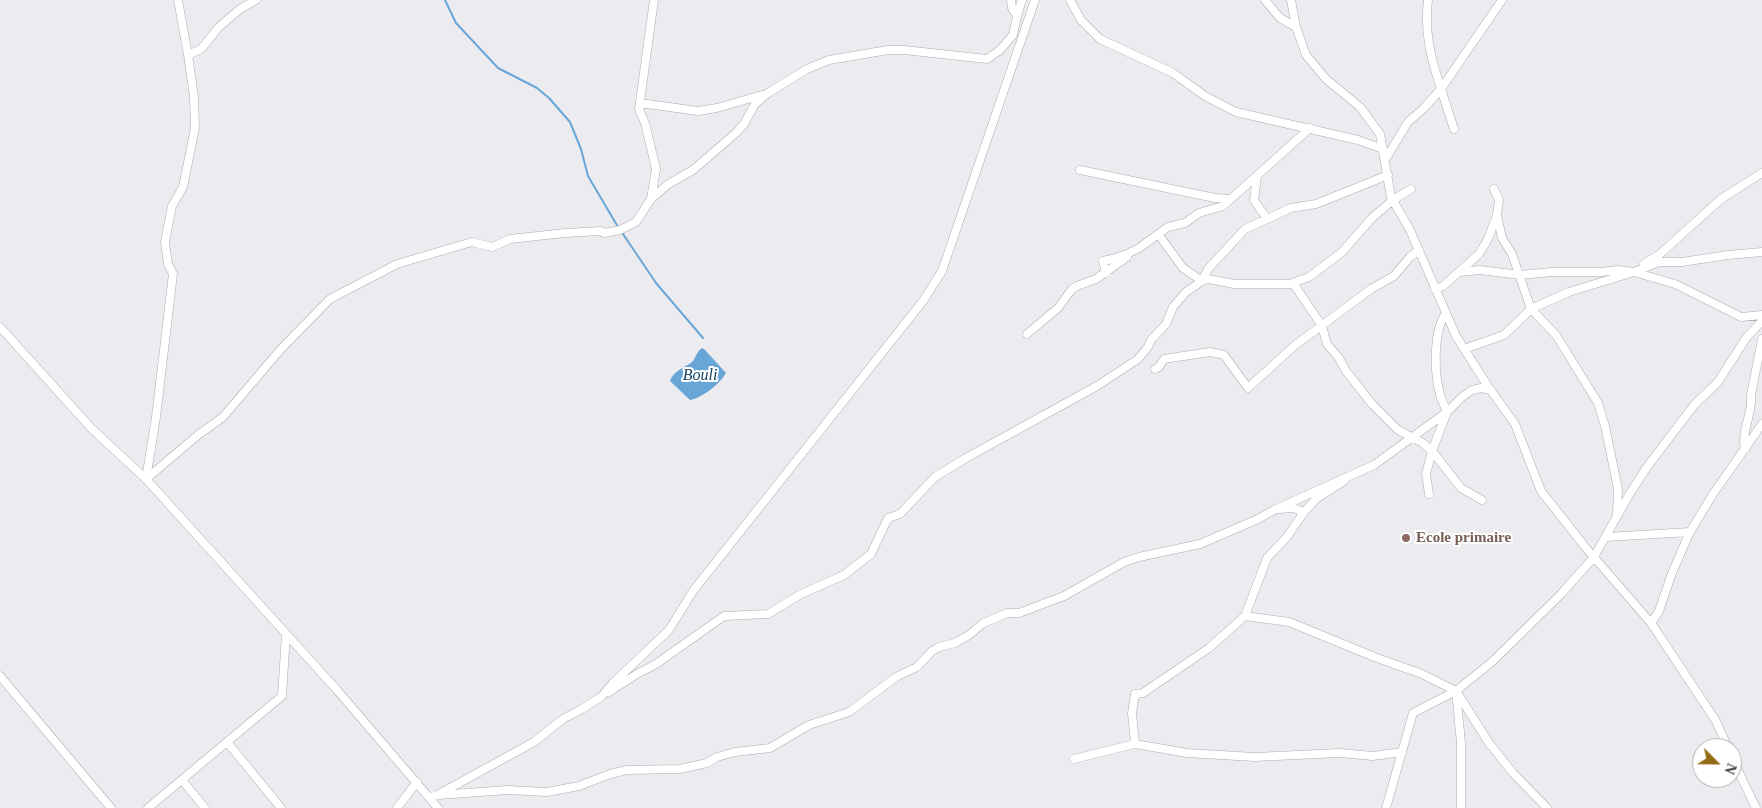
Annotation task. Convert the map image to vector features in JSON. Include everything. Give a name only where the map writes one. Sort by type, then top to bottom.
[{"type":"street","points":[[146,478],[156,417],[173,274],[168,264],[164,242],[172,206],[183,187],[195,128],[194,97],[178,0]]},
{"type":"street","points":[[188,55],[201,49],[219,27],[256,0]]},
{"type":"street","points":[[651,199],[656,169],[645,123],[639,110],[654,0]]},
{"type":"street","points":[[1011,0],[1012,8],[1017,16]]},
{"type":"street","points":[[146,478],[223,417],[281,349],[330,299],[397,264],[472,242],[492,247],[510,239],[565,233],[601,231],[604,233],[620,230],[636,222],[651,199],[667,185],[693,170],[737,132],[744,124],[755,104],[768,93],[807,69],[829,60],[888,50],[987,59],[1000,50],[1013,35],[1022,0]]},
{"type":"street","points":[[1070,0],[1080,20],[1100,38],[1173,73],[1204,96],[1236,112],[1358,140],[1383,149]]},
{"type":"street","points":[[1266,0],[1280,18],[1296,27]]},
{"type":"street","points":[[1291,0],[1296,27],[1306,55],[1326,79],[1360,107],[1380,134],[1393,200],[1410,230],[1456,336],[1515,424],[1542,491],[1594,557],[1651,623],[1716,721],[1724,738]]},
{"type":"street","points":[[1428,0],[1426,19],[1431,62],[1454,128]]},
{"type":"street","points":[[1385,160],[1408,122],[1441,89],[1502,0]]},
{"type":"street","points":[[601,697],[618,678],[669,630],[693,591],[923,301],[942,271],[1034,1]]},
{"type":"street","points":[[640,104],[698,111],[750,100],[768,93]]},
{"type":"street","points":[[1027,334],[1058,308],[1072,289],[1106,273],[1103,261],[1112,260],[1139,248],[1168,228],[1185,223],[1199,213],[1223,206],[1310,128]]},
{"type":"street","points":[[1080,170],[1215,198],[1230,199]]},
{"type":"street","points":[[1634,272],[1660,254],[1721,199],[1762,173]]},
{"type":"street","points":[[1202,281],[1208,269],[1245,229],[1291,208],[1316,204],[1388,175]]},
{"type":"street","points":[[1257,176],[1254,200],[1267,219]]},
{"type":"street","points":[[434,796],[527,746],[563,719],[656,664],[724,616],[768,614],[801,594],[844,575],[872,554],[888,518],[900,514],[936,477],[966,458],[1097,386],[1138,359],[1151,340],[1166,324],[1173,307],[1186,292],[1202,281],[1208,278],[1234,284],[1280,284],[1292,283],[1310,277],[1341,253],[1373,217],[1393,200],[1412,189]]},
{"type":"street","points":[[1435,289],[1443,286],[1479,254],[1488,239],[1497,215],[1499,200],[1494,189]]},
{"type":"street","points":[[1497,215],[1502,238],[1512,254],[1531,309],[1556,334],[1598,403],[1606,426],[1618,489],[1617,516]]},
{"type":"street","points":[[1158,234],[1183,268],[1202,281]]},
{"type":"street","points":[[1155,369],[1164,360],[1210,352],[1224,355],[1248,388],[1294,346],[1371,288],[1394,276],[1418,250]]},
{"type":"street","points":[[1464,349],[1504,335],[1531,309],[1569,292],[1634,272],[1659,262],[1682,262],[1762,252]]},
{"type":"street","points":[[1459,272],[1480,270],[1520,276],[1552,272],[1602,272],[1618,270],[1634,272],[1675,284],[1741,317],[1762,315]]},
{"type":"street","points":[[1292,283],[1322,326],[1327,344],[1372,404],[1389,423],[1423,443],[1432,451],[1461,488],[1482,500]]},
{"type":"street","points":[[1429,494],[1426,474],[1432,451],[1447,412],[1440,395],[1436,356],[1439,329],[1442,318],[1446,313]]},
{"type":"street","points":[[1386,808],[1413,713],[1456,691],[1492,660],[1561,594],[1594,557],[1629,494],[1676,428],[1695,404],[1718,382],[1746,338],[1762,321]]},
{"type":"street","points":[[0,327],[91,428],[146,478],[417,782],[434,796],[438,808]]},
{"type":"street","points":[[1745,449],[1744,434],[1762,339]]},
{"type":"street","points":[[1135,744],[1132,713],[1136,694],[1143,693],[1209,648],[1245,616],[1266,558],[1287,537],[1304,512],[1316,499],[1352,476],[1374,465],[1413,438],[1472,390],[1481,388],[1491,390]]},
{"type":"street","points":[[1651,623],[1659,611],[1672,573],[1690,532],[1713,494],[1762,424]]},
{"type":"street","points":[[434,796],[508,790],[547,792],[580,786],[626,770],[680,769],[735,752],[770,748],[809,725],[849,712],[896,677],[917,667],[932,651],[955,643],[969,635],[982,624],[1007,613],[1019,613],[1064,596],[1124,562],[1200,544],[1258,519],[1276,508],[1333,482],[1352,476]]},
{"type":"street","points":[[1276,508],[1293,508],[1304,512]]},
{"type":"street","points":[[1606,538],[1690,532]]},
{"type":"street","points":[[1245,616],[1289,622],[1422,674],[1456,691],[1489,743],[1514,774],[1547,808]]},
{"type":"street","points":[[148,808],[282,696],[286,634]]},
{"type":"street","points":[[0,676],[111,808]]},
{"type":"street","points":[[1456,691],[1461,743],[1461,808]]},
{"type":"street","points":[[227,742],[280,808]]},
{"type":"street","points":[[1074,759],[1135,744],[1188,753],[1254,757],[1340,753],[1373,756],[1402,752]]},
{"type":"street","points":[[1742,779],[1756,808]]},
{"type":"street","points":[[182,780],[205,808]]},
{"type":"street","points":[[397,808],[417,782]]},
{"type":"water","name":"Bouli","points":[[702,348],[726,373],[720,382],[710,390],[690,400],[670,381],[676,372],[692,362],[698,351]]},
{"type":"waterway","points":[[445,0],[456,23],[498,68],[537,88],[549,98],[570,122],[581,149],[588,176],[618,227]]},
{"type":"waterway","points":[[621,231],[656,283],[703,338]]},
{"type":"place","name":"Ecole primaire","points":[[1406,538]]}]
